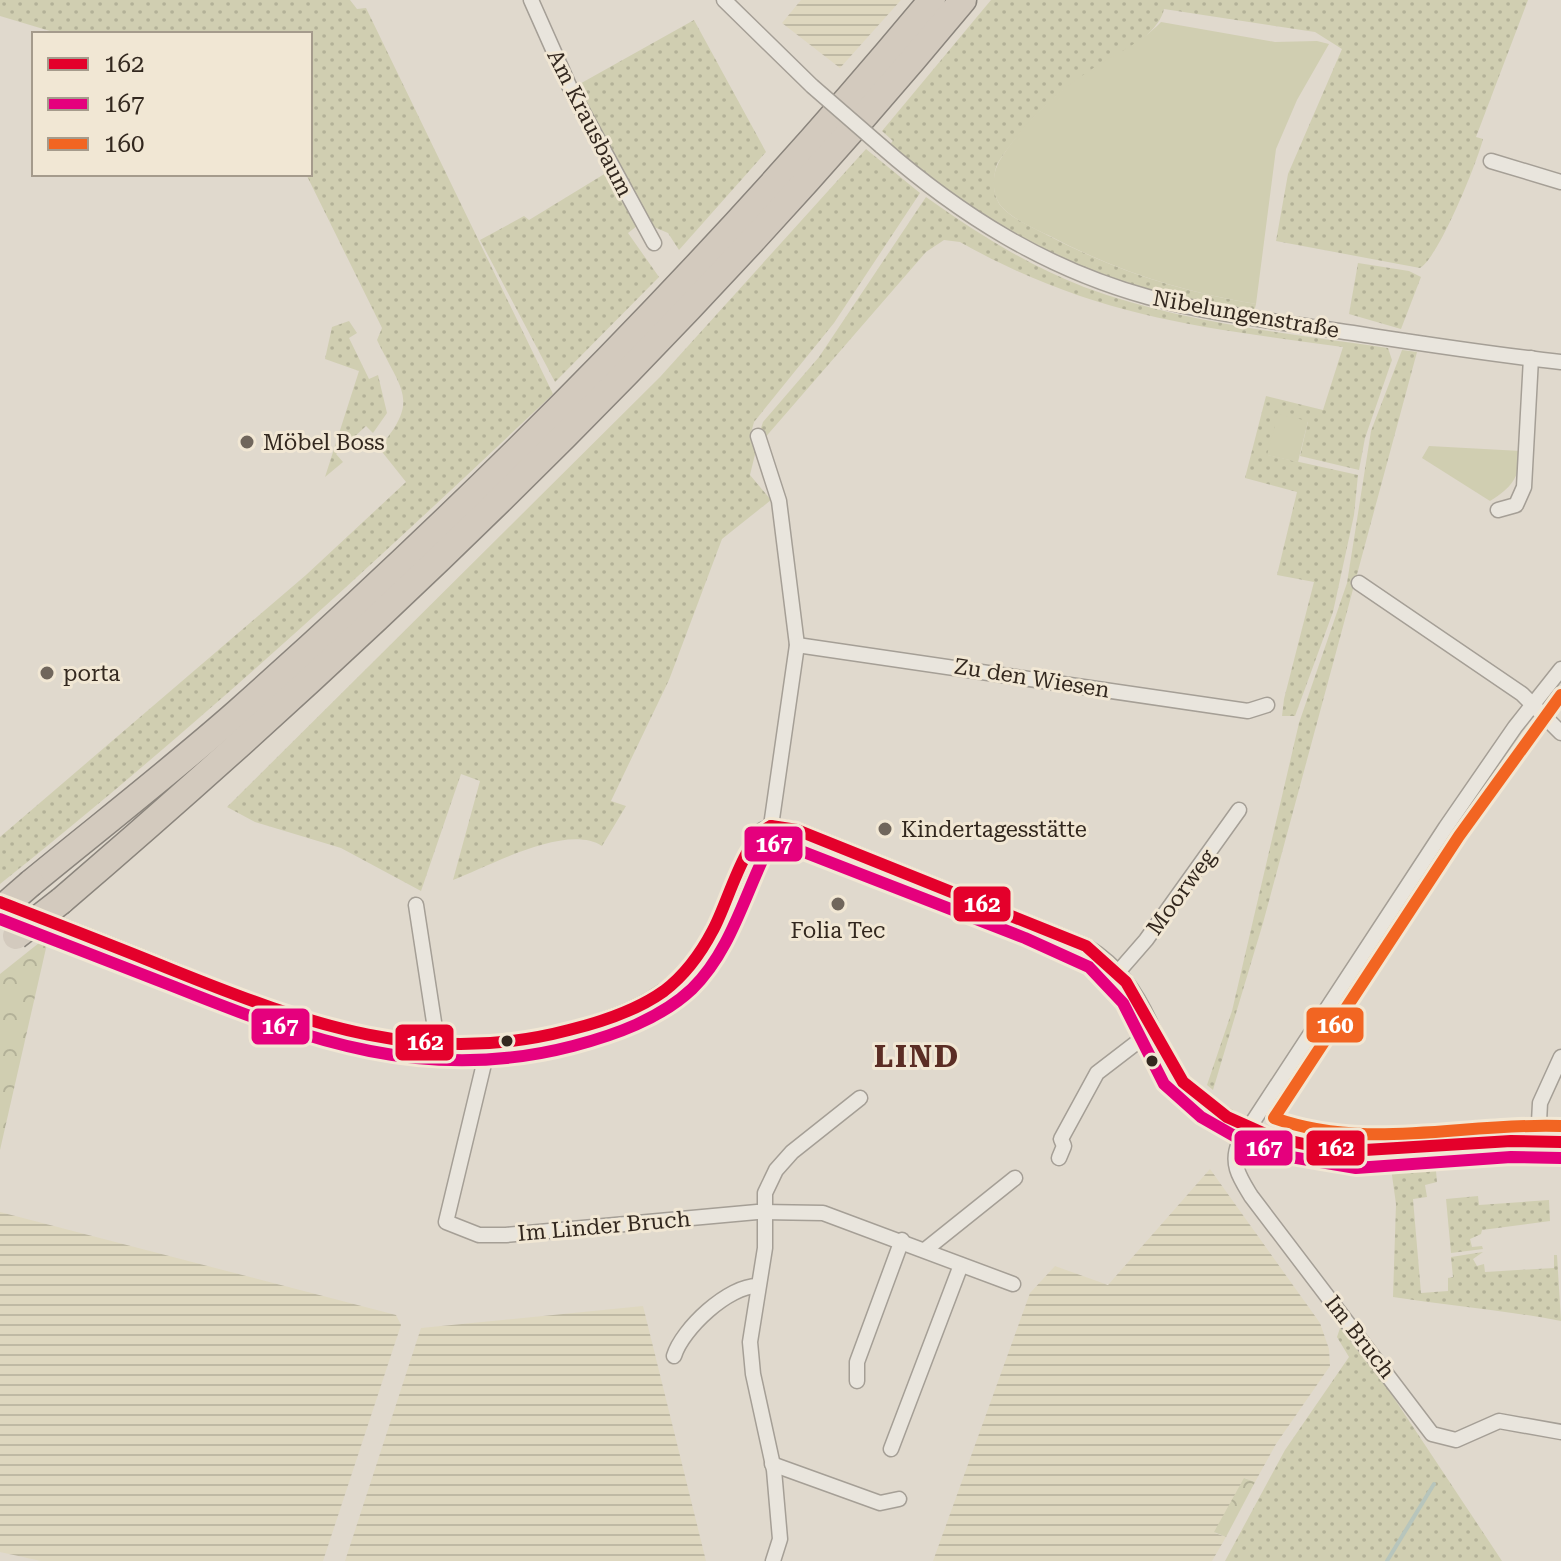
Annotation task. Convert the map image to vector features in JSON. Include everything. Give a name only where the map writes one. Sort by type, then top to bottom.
[{"type":"highway","points":[[0,910],[234,716],[402,563],[608,358],[863,83],[932,0]]},
{"type":"highway","points":[[8,942],[61,901],[191,789],[417,581],[624,375],[825,161],[963,0]]},
{"type":"street","name":"Am Krausbaum","points":[[531,0],[571,90],[654,243]]},
{"type":"street","name":"Nibelungenstraße","points":[[724,0],[812,86],[928,187],[1021,248],[1120,289],[1204,310],[1561,362]]},
{"type":"street","points":[[1491,161],[1561,182]]},
{"type":"street","points":[[1498,510],[1516,505],[1524,487],[1531,358]]},
{"type":"street","points":[[758,436],[779,501],[797,645],[771,826]]},
{"type":"street","points":[[1359,583],[1533,702],[1561,733]]},
{"type":"street","name":"Zu den Wiesen","points":[[797,645],[1248,711],[1267,705]]},
{"type":"street","name":"Im Bruch","points":[[1561,669],[1533,702],[1236,1150],[1236,1169],[1240,1179],[1432,1434],[1456,1440],[1499,1421],[1561,1432]]},
{"type":"street","name":"Moorweg","points":[[1119,971],[1146,940],[1239,810]]},
{"type":"street","points":[[0,902],[276,1012],[358,1037],[438,1048],[488,1047],[562,1034],[614,1017],[664,990],[697,959],[751,845],[762,830],[771,826],[797,830],[1070,939],[1098,954],[1119,971],[1136,994],[1165,1056],[1184,1083],[1210,1104],[1250,1126],[1295,1142],[1357,1152],[1561,1142]]},
{"type":"street","points":[[416,905],[438,1048]]},
{"type":"street","points":[[1059,1158],[1064,1146],[1061,1139],[1097,1073],[1153,1030]]},
{"type":"street","name":"Im Linder Bruch","points":[[488,1047],[446,1222],[479,1235],[506,1235],[765,1212],[832,1215],[1013,1284]]},
{"type":"street","points":[[1538,1141],[1540,1103],[1561,1057]]},
{"type":"street","points":[[773,1561],[780,1539],[772,1464],[751,1360],[765,1248],[765,1193],[776,1170],[801,1143],[860,1098]]},
{"type":"street","points":[[925,1250],[1015,1178]]},
{"type":"street","points":[[857,1381],[857,1362],[902,1240]]},
{"type":"street","points":[[891,1449],[961,1265]]},
{"type":"street","points":[[674,1356],[684,1333],[728,1296],[747,1286],[758,1286]]},
{"type":"street","points":[[772,1464],[880,1503],[899,1499]]},
{"type":"shaded area","points":[[801,0],[901,0],[840,68],[782,23]]},
{"type":"shaded area","points":[[1210,1169],[1320,1323],[1329,1349],[1330,1366],[1276,1444],[1255,1482],[1245,1478],[1215,1533],[1226,1537],[1212,1561],[933,1561],[1030,1293],[1055,1266],[1108,1285]]},
{"type":"shaded area","points":[[0,1212],[396,1315],[401,1325],[323,1561],[41,1561],[0,1552]]},
{"type":"shaded area","points":[[643,1306],[706,1561],[345,1561],[421,1328]]},
{"type":"green space","points":[[0,0],[350,0],[357,9],[366,8],[553,394],[282,645],[143,766],[0,884],[0,837],[306,575],[406,482],[379,448],[400,418],[403,406],[399,384],[377,340],[382,328],[307,176],[312,176],[312,32],[53,32],[0,16]]},
{"type":"green space","points":[[991,0],[1528,0],[1476,137],[1483,139],[1473,168],[1447,229],[1420,268],[1276,241],[1288,174],[1342,49],[1315,32],[1164,9],[1159,21],[1136,44],[1051,100],[997,164],[994,185],[997,200],[1004,210],[1022,222],[1072,248],[1148,278],[1256,304],[1254,312],[1150,290],[1059,256],[1016,235],[974,209],[889,145],[893,141],[882,131]]},
{"type":"green space","points":[[694,20],[766,152],[679,250],[668,233],[654,227],[576,86]]},
{"type":"green space","points":[[1161,22],[1275,42],[1317,41],[1329,44],[1297,100],[1276,149],[1256,304],[1175,286],[1098,259],[1016,219],[1001,206],[996,195],[994,177],[997,165],[1017,135],[1038,112],[1074,81]]},
{"type":"green space","points":[[866,149],[920,193],[834,323],[754,422],[751,433],[757,446],[750,475],[771,500],[722,539],[669,680],[611,801],[626,806],[602,846],[587,840],[549,843],[453,880],[480,781],[461,774],[421,891],[341,848],[255,822],[227,807],[660,377]]},
{"type":"green space","points":[[606,173],[637,226],[628,233],[659,277],[555,382],[480,240],[524,216],[529,220]]},
{"type":"green space","points":[[926,197],[1022,258],[1084,287],[1158,310],[1196,318],[1388,348],[1392,360],[1365,438],[1359,470],[1300,456],[1308,421],[1268,455],[1358,475],[1354,515],[1333,612],[1295,716],[1282,716],[1284,699],[1314,582],[1277,575],[1297,492],[1245,478],[1266,396],[1323,410],[1343,347],[1240,333],[1146,315],[1055,287],[960,242],[944,240],[926,252],[763,440],[760,431],[763,422],[819,357]]},
{"type":"green space","points":[[1358,263],[1409,271],[1421,277],[1401,329],[1349,314]]},
{"type":"green space","points":[[349,321],[357,333],[349,338],[369,379],[378,375],[387,413],[373,433],[366,426],[336,454],[343,462],[325,477],[359,371],[325,359],[332,327]]},
{"type":"green space","points":[[1402,350],[1417,352],[1263,923],[1213,1090],[1207,1085],[1232,1011],[1299,723],[1347,583],[1371,431]]},
{"type":"green space","points":[[1278,414],[1308,421],[1298,462],[1267,455]]},
{"type":"green space","points":[[1429,446],[1521,451],[1517,475],[1504,491],[1490,501],[1422,458]]},
{"type":"green space","points":[[49,935],[0,1150],[0,974]]},
{"type":"green space","points":[[1435,1160],[1437,1182],[1425,1185],[1427,1197],[1413,1199],[1421,1293],[1448,1291],[1448,1278],[1453,1277],[1451,1257],[1483,1252],[1473,1259],[1477,1266],[1484,1264],[1485,1272],[1554,1268],[1554,1255],[1557,1255],[1561,1321],[1393,1297],[1396,1204],[1390,1161]]},
{"type":"green space","points":[[1478,1196],[1479,1205],[1549,1200],[1550,1221],[1482,1230],[1481,1234],[1470,1239],[1472,1247],[1482,1246],[1483,1249],[1451,1253],[1446,1199]]},
{"type":"green space","points":[[1341,1325],[1370,1362],[1502,1561],[1225,1561],[1285,1450],[1349,1357],[1337,1337]]},
{"type":"green space","points":[[1244,1478],[1255,1482],[1226,1537],[1214,1532]]},
{"type":"waterway","points":[[1387,1561],[1434,1484]]},
{"type":"transit line","name":"160","points":[[1561,695],[1459,836],[1274,1118],[1345,1133],[1561,1126]]},
{"type":"transit line","name":"162","points":[[771,826],[797,830],[1086,946],[1126,982],[1183,1082],[1227,1117],[1272,1137],[1318,1147],[1365,1150],[1511,1141],[1561,1142]]},
{"type":"transit line","name":"162","points":[[0,902],[224,990],[320,1023],[368,1035],[416,1042],[466,1044],[516,1041],[606,1019],[642,1004],[672,985],[703,947],[745,857],[761,833],[771,826]]},
{"type":"transit line","name":"167","points":[[0,919],[225,1007],[322,1039],[370,1051],[419,1058],[468,1060],[520,1057],[605,1037],[651,1017],[679,1000],[706,974],[717,957],[769,846],[778,842],[1025,938],[1089,967],[1123,1003],[1164,1084],[1201,1117],[1243,1141],[1291,1157],[1356,1168],[1511,1157],[1561,1158]]},
{"type":"place","name":"Möbel Boss","points":[[247,442]]},
{"type":"place","name":"porta","points":[[47,673]]},
{"type":"place","name":"Kindertagesstätte","points":[[885,829]]},
{"type":"place","name":"Folia Tec","points":[[838,904]]},
{"type":"district","name":"LIND","points":[[917,1056]]}]
